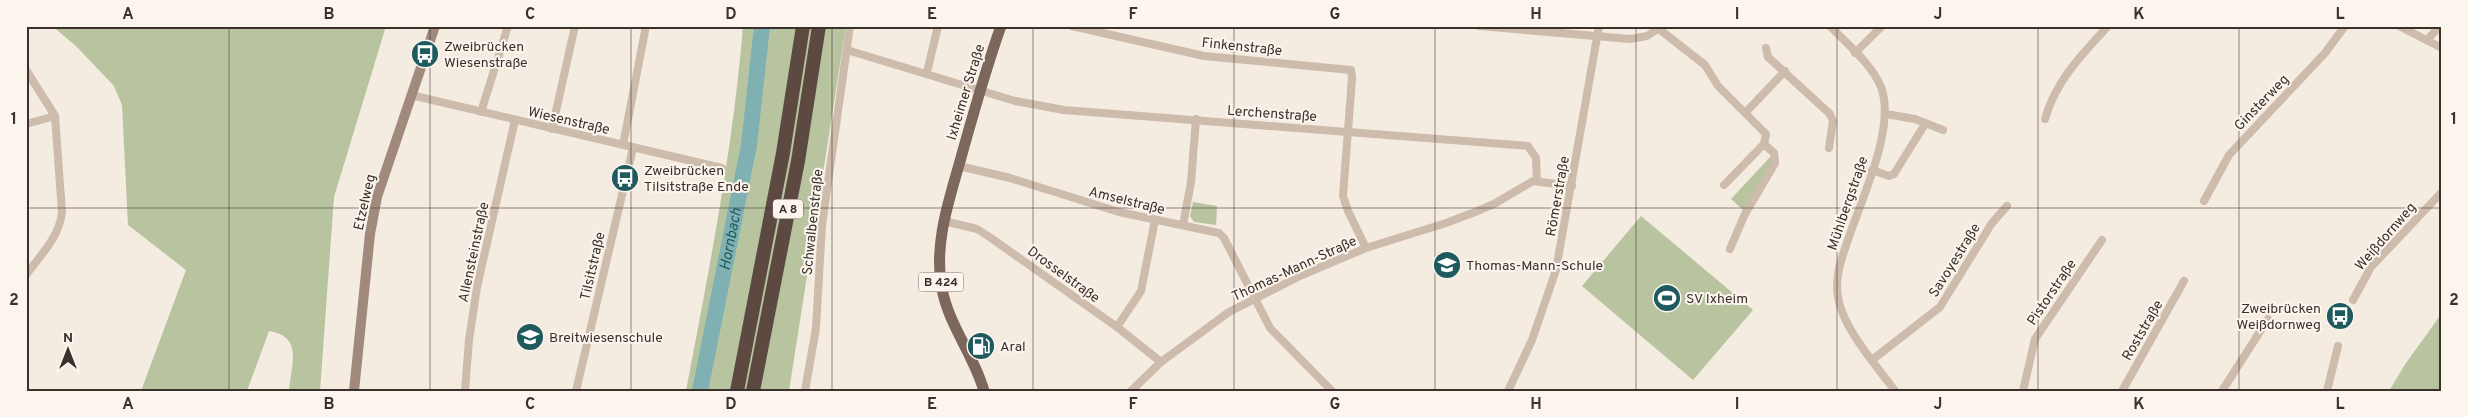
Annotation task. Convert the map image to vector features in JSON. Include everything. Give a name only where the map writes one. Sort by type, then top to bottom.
[{"type":"highway","name":"A 8","points":[[737,391],[783,153],[803,26]]},
{"type":"highway","name":"A 8","points":[[753,391],[798,162],[819,26]]},
{"type":"main road","name":"Ixheimer Straße","points":[[959,166],[980,89],[1001,26]]},
{"type":"main road","name":"B 424","points":[[959,166],[944,221],[939,253],[942,289],[949,314],[984,391]]},
{"type":"street","name":"Etzelweg","points":[[354,391],[370,234],[377,197],[435,26]]},
{"type":"street","points":[[481,112],[508,26]]},
{"type":"street","points":[[552,129],[575,26]]},
{"type":"street","points":[[623,145],[646,26]]},
{"type":"street","name":"Schwalbenstraße","points":[[805,391],[816,328],[822,225],[850,26]]},
{"type":"street","points":[[927,72],[938,26]]},
{"type":"street","name":"Finkenstraße","points":[[1072,26],[1204,56],[1348,68],[1351,70],[1352,78],[1349,131]]},
{"type":"street","points":[[1479,26],[1597,38],[1640,38],[1660,28],[1705,65],[1718,86],[1766,134],[1764,144],[1724,185]]},
{"type":"street","name":"Römerstraße","points":[[1508,391],[1532,340],[1549,292],[1562,244],[1599,26]]},
{"type":"street","name":"Mühlbergstraße","points":[[1830,26],[1871,70],[1881,88],[1886,114],[1882,139],[1840,264],[1837,286],[1841,309],[1847,322],[1895,391]]},
{"type":"street","points":[[1855,53],[1882,26]]},
{"type":"street","points":[[2046,120],[2060,84],[2077,58],[2108,26]]},
{"type":"street","name":"Ginsterweg","points":[[2204,201],[2229,155],[2326,53],[2345,26]]},
{"type":"street","points":[[2399,26],[2442,48]]},
{"type":"street","points":[[2427,40],[2440,26]]},
{"type":"street","points":[[1766,48],[1768,56],[1830,114],[1833,121],[1829,148]]},
{"type":"street","name":"Lerchenstraße","points":[[847,50],[927,72],[1030,104],[1064,110],[1528,146],[1536,158],[1537,181]]},
{"type":"street","points":[[26,70],[55,116],[62,212],[61,223],[26,275]]},
{"type":"street","points":[[1746,112],[1784,71]]},
{"type":"street","name":"Wiesenstraße","points":[[411,95],[722,168]]},
{"type":"street","points":[[1886,114],[1915,119],[1943,130]]},
{"type":"street","points":[[26,124],[55,116]]},
{"type":"street","name":"Allensteinstraße","points":[[465,391],[469,340],[477,287],[515,120]]},
{"type":"street","points":[[1183,225],[1191,182],[1196,120]]},
{"type":"street","points":[[1872,170],[1889,176],[1894,174],[1925,124]]},
{"type":"street","points":[[1349,131],[1343,196],[1366,248]]},
{"type":"street","points":[[1730,248],[1744,216],[1775,163],[1774,153],[1764,144]]},
{"type":"street","name":"Tilsitstraße","points":[[576,391],[633,148]]},
{"type":"street","name":"Amselstraße","points":[[959,166],[1010,178],[1086,203],[1154,220],[1211,230],[1224,238],[1253,299],[1270,328],[1332,391]]},
{"type":"street","points":[[1537,181],[1572,186]]},
{"type":"street","name":"Thomas-Mann-Straße","points":[[1131,391],[1161,362],[1208,326],[1253,299],[1366,248],[1461,218],[1494,204],[1520,187],[1537,181]]},
{"type":"street","name":"Weißdornweg","points":[[2353,300],[2371,267],[2442,192]]},
{"type":"street","name":"Savoyestraße","points":[[1872,360],[1940,308],[1992,223],[2007,206]]},
{"type":"street","points":[[1116,327],[1141,291],[1154,220]]},
{"type":"street","name":"Drosselstraße","points":[[944,221],[977,229],[991,238],[1116,327],[1161,362]]},
{"type":"street","name":"Pistorstraße","points":[[2023,391],[2035,339],[2102,240]]},
{"type":"street","name":"Roststraße","points":[[2122,391],[2184,281]]},
{"type":"street","points":[[2222,391],[2268,319]]},
{"type":"street","points":[[2327,391],[2338,346]]},
{"type":"green space","points":[[52,26],[386,26],[334,197],[320,391],[289,391],[293,362],[291,346],[287,339],[280,334],[269,331],[247,391],[141,391],[186,270],[128,225],[122,105],[114,86],[76,46]]},
{"type":"green space","points":[[743,26],[846,26],[789,391],[686,391],[727,164]]},
{"type":"green space","points":[[1772,155],[1774,159],[1743,210],[1731,199]]},
{"type":"green space","points":[[1193,202],[1217,206],[1216,225],[1194,222],[1190,216]]},
{"type":"green space","name":"SV Ixheim","points":[[1641,216],[1753,310],[1693,380],[1582,286]]},
{"type":"green space","points":[[2442,313],[2442,391],[2389,391],[2406,363]]},
{"type":"waterway","name":"Hornbach","points":[[700,391],[749,145],[762,26]]},
{"type":"place","name":"Zweibrücken Wiesenstraße","points":[[425,54]]},
{"type":"place","name":"Zweibrücken Tilsitstraße Ende","points":[[625,178]]},
{"type":"place","name":"Thomas-Mann-Schule","points":[[1447,265]]},
{"type":"place","name":"SV Ixheim","points":[[1667,298]]},
{"type":"place","name":"Zweibrücken Weißdornweg","points":[[2340,316]]},
{"type":"place","name":"Breitwiesenschule","points":[[530,337]]},
{"type":"place","name":"Aral","points":[[981,346]]}]
